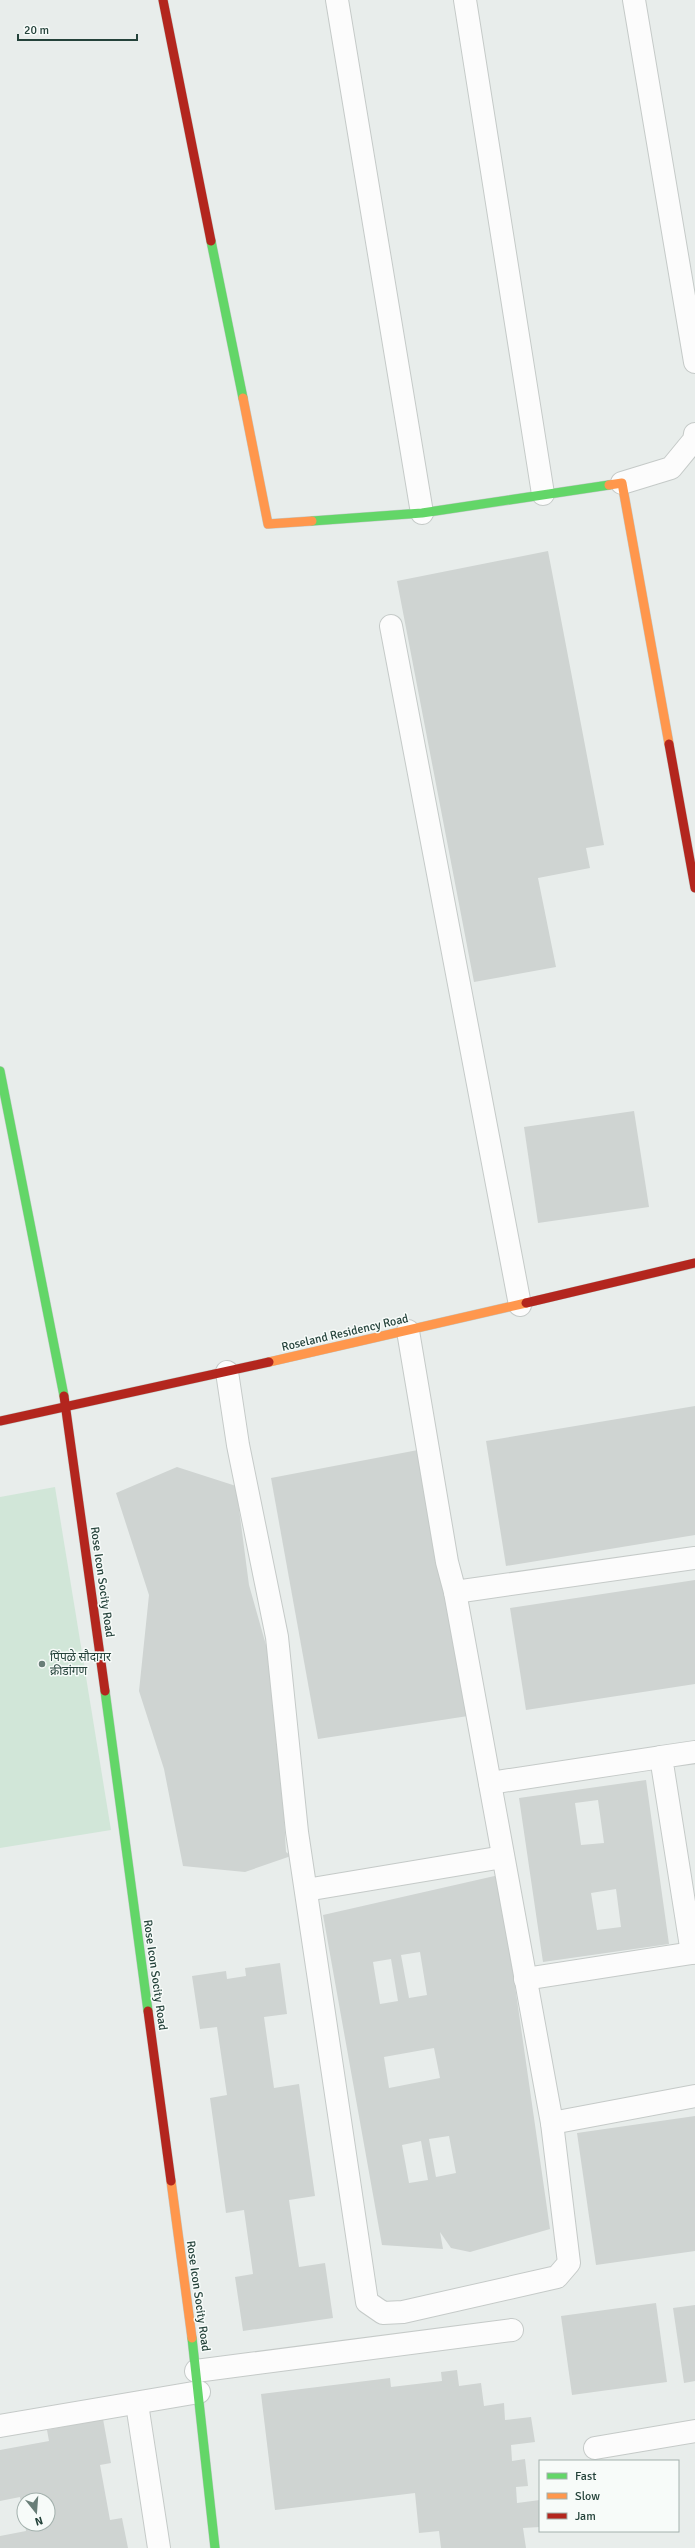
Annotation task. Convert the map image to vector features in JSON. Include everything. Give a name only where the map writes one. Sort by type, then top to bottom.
[{"type":"street","points":[[163,0],[268,524],[422,512],[622,483],[671,468],[694,440],[695,434]]},
{"type":"street","points":[[337,0],[422,512]]},
{"type":"street","points":[[465,0],[542,494]]},
{"type":"street","points":[[634,0],[695,362]]},
{"type":"street","points":[[622,483],[695,888]]},
{"type":"street","points":[[391,626],[520,1305]]},
{"type":"street","name":"Rose Icon Socity Road","points":[[0,1071],[66,1405],[199,2392],[216,2548]]},
{"type":"street","name":"Roseland Residency Road","points":[[0,1421],[66,1405],[227,1372],[408,1331],[695,1263]]},
{"type":"street","points":[[227,1372],[238,1445],[277,1637],[297,1832],[367,2302],[383,2313],[403,2312],[557,2277],[569,2263],[552,2123],[455,1592],[447,1562],[408,1331]]},
{"type":"street","points":[[455,1592],[695,1558]]},
{"type":"street","points":[[490,1783],[695,1752]]},
{"type":"street","points":[[525,1978],[693,1952],[661,1757]]},
{"type":"street","points":[[306,1890],[503,1857]]},
{"type":"street","points":[[552,2123],[695,2096]]},
{"type":"street","points":[[196,2371],[512,2330]]},
{"type":"street","points":[[0,2426],[137,2404],[199,2392]]},
{"type":"street","points":[[137,2404],[159,2548]]},
{"type":"street","points":[[595,2448],[695,2431]]},
{"type":"green space","name":"पिंपळे सौदागर क्रीडांगण","points":[[55,1487],[111,1830],[0,1848],[0,1497]]},
{"type":"building","points":[[548,551],[604,845],[586,848],[590,868],[538,878],[556,967],[474,982],[397,581]]},
{"type":"building","points":[[634,1111],[649,1207],[538,1223],[524,1127]]},
{"type":"building","points":[[695,1406],[695,1535],[506,1566],[486,1441]]},
{"type":"building","points":[[418,1450],[468,1716],[318,1739],[271,1478]]},
{"type":"building","points":[[177,1467],[236,1486],[249,1585],[277,1684],[286,1852],[291,1856],[245,1872],[183,1866],[164,1769],[139,1691],[149,1595],[116,1493]]},
{"type":"building","points":[[695,1580],[695,1684],[526,1710],[510,1608]]},
{"type":"building","points":[[646,1780],[669,1944],[543,1962],[519,1798]],"holes":[[[598,1800],[604,1843],[581,1845],[575,1803]],[[616,1889],[621,1927],[597,1930],[591,1893]]]},
{"type":"building","points":[[499,1875],[550,2229],[470,2252],[451,2248],[440,2232],[443,2249],[382,2245],[323,1915]],"holes":[[[420,1952],[427,1995],[409,1998],[401,1955]],[[391,1959],[398,2001],[380,2004],[373,1962]],[[434,2048],[440,2078],[389,2088],[384,2057]],[[449,2136],[456,2173],[436,2177],[429,2139]],[[421,2141],[428,2180],[409,2183],[402,2145]]]},
{"type":"building","points":[[280,1963],[287,2014],[264,2017],[274,2088],[299,2084],[315,2196],[289,2200],[299,2267],[325,2263],[333,2318],[243,2331],[235,2277],[253,2274],[244,2210],[226,2213],[210,2098],[227,2095],[217,2027],[200,2029],[192,1976],[226,1971],[227,1979],[246,1976],[245,1968]]},
{"type":"building","points":[[695,2116],[695,2251],[596,2265],[577,2133]]},
{"type":"building","points":[[656,2303],[667,2382],[572,2395],[561,2316]]},
{"type":"building","points":[[695,2305],[695,2381],[684,2383],[673,2308]]},
{"type":"building","points":[[457,2370],[459,2386],[481,2383],[484,2406],[504,2403],[505,2420],[531,2417],[535,2442],[511,2445],[512,2461],[525,2459],[528,2486],[516,2487],[517,2503],[539,2500],[539,2527],[523,2528],[526,2548],[441,2548],[439,2531],[419,2533],[415,2493],[275,2510],[261,2394],[390,2378],[391,2387],[442,2381],[441,2372]]},
{"type":"building","points":[[103,2419],[111,2463],[100,2465],[110,2520],[122,2518],[128,2548],[0,2548],[0,2536],[21,2532],[56,2532],[56,2492],[16,2492],[16,2498],[0,2501],[0,2450],[49,2441],[47,2430]]},
{"type":"traffic: fast","points":[[211,241],[243,398]]},
{"type":"traffic: fast","points":[[312,521],[422,513],[609,485]]},
{"type":"traffic: fast","points":[[0,1071],[64,1396]]},
{"type":"traffic: fast","points":[[105,1691],[148,2011]]},
{"type":"traffic: fast","points":[[192,2338],[215,2548]]},
{"type":"traffic: slow","points":[[243,398],[268,524],[312,521]]},
{"type":"traffic: slow","points":[[609,485],[622,483],[669,744]]},
{"type":"traffic: slow","points":[[269,1362],[526,1303]]},
{"type":"traffic: slow","points":[[171,2181],[192,2338]]},
{"type":"traffic: jam","points":[[163,0],[211,241]]},
{"type":"traffic: jam","points":[[669,744],[695,888]]},
{"type":"traffic: jam","points":[[526,1303],[695,1263]]},
{"type":"traffic: jam","points":[[0,1421],[269,1362]]},
{"type":"traffic: jam","points":[[64,1396],[105,1691]]},
{"type":"traffic: jam","points":[[148,2011],[171,2181]]},
{"type":"place","name":"पिंपळे सौदागर क्रीडांगण","points":[[42,1664]]}]
